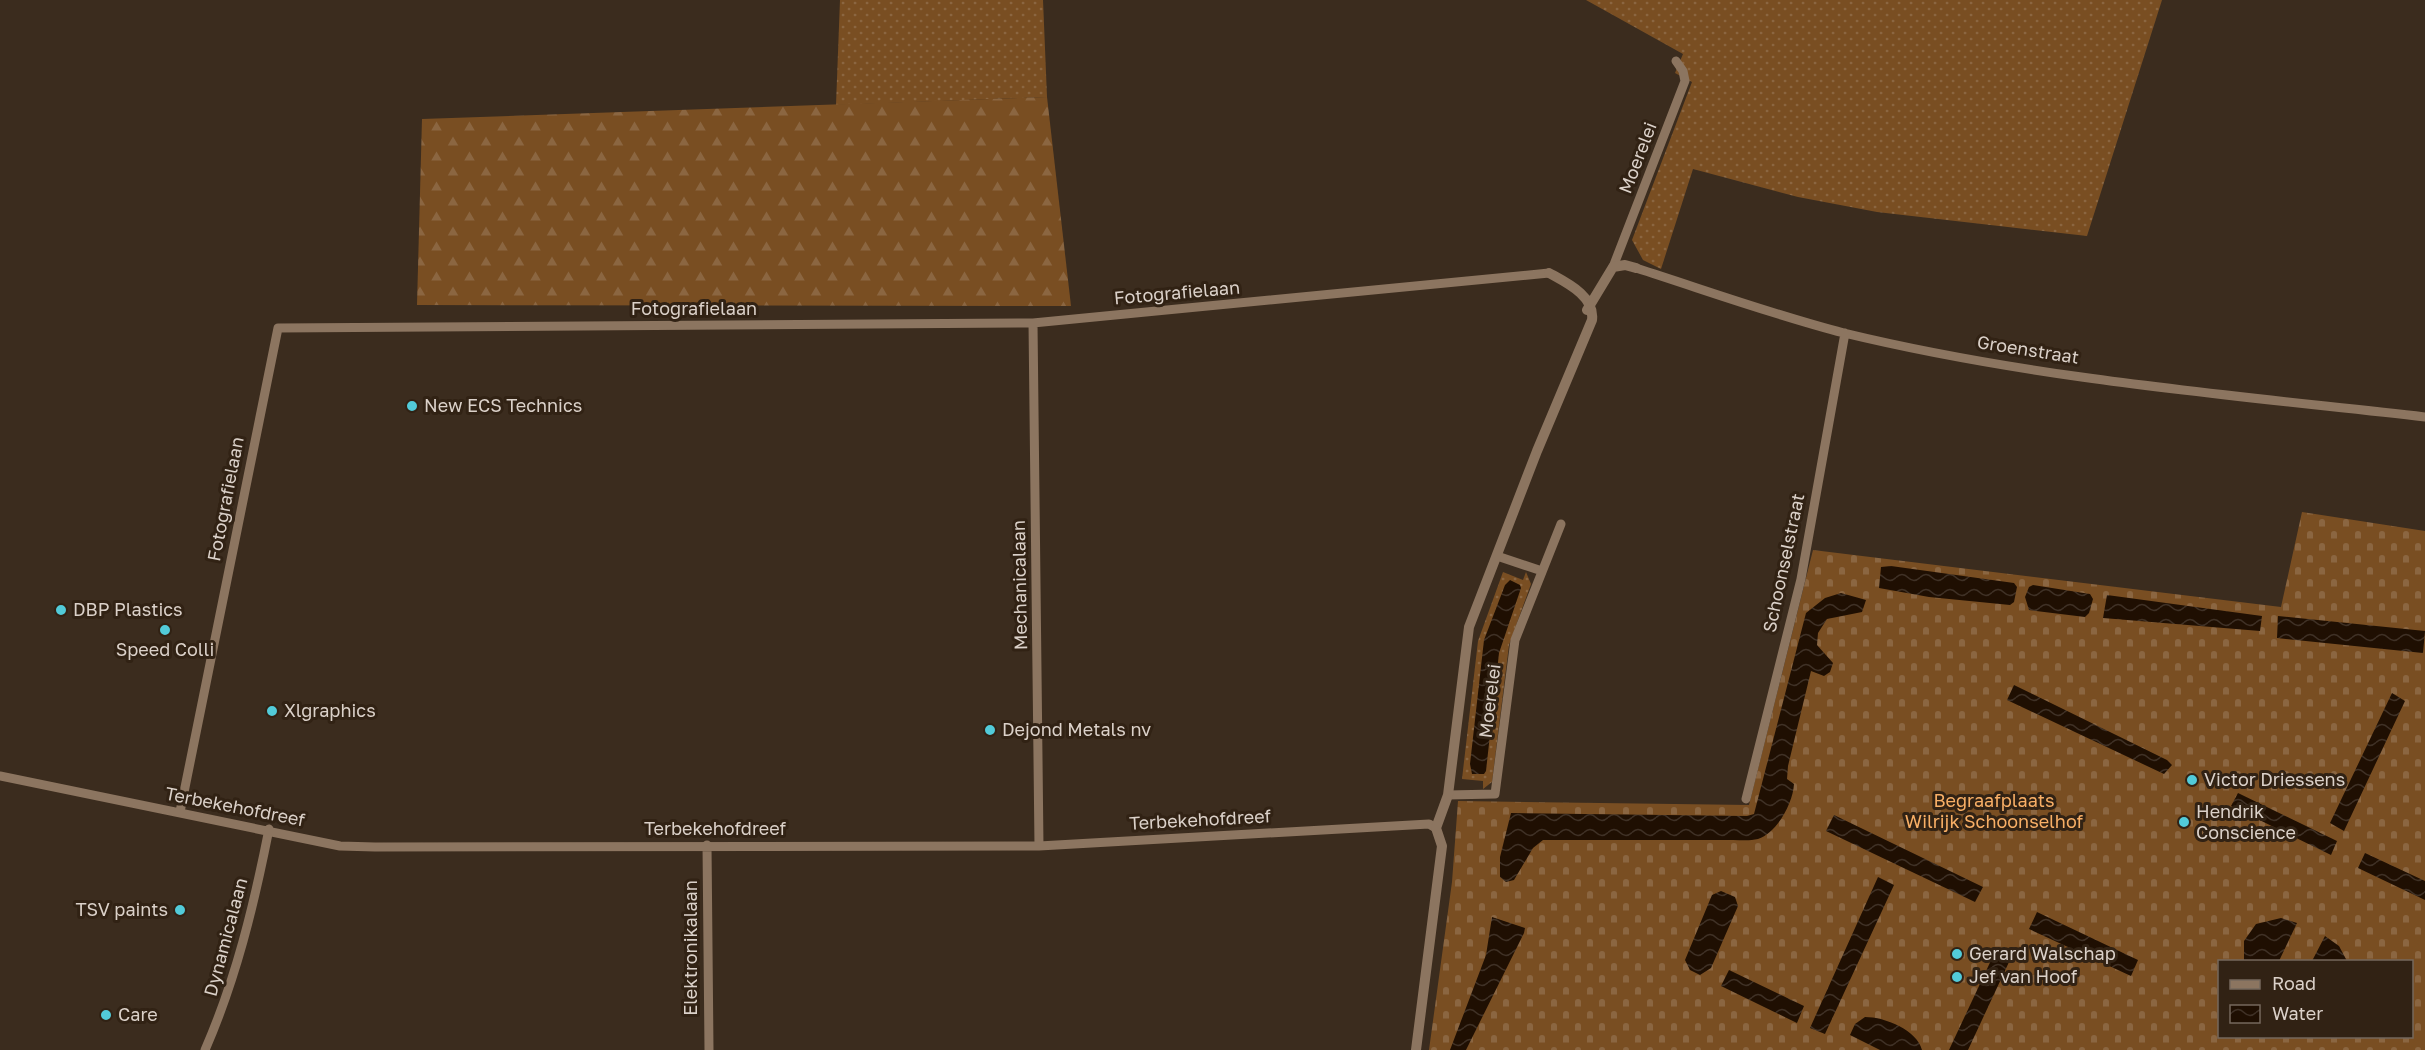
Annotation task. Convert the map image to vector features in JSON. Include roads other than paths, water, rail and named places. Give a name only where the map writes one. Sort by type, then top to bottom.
[{"type":"street","name":"Moerelei","points":[[1416,1050],[1442,846],[1436,828],[1448,795],[1469,627],[1592,320],[1593,311],[1589,305],[1598,295],[1613,267],[1681,92],[1685,81],[1683,71],[1676,61]]},
{"type":"street","points":[[1613,267],[1625,265],[1636,268]]},
{"type":"street","name":"Groenstraat","points":[[1636,268],[1845,333],[1942,353],[2068,374],[2425,417]]},
{"type":"street","name":"Fotografielaan","points":[[180,812],[278,328],[1033,323],[1549,273],[1582,294],[1589,305]]},
{"type":"street","name":"Mechanicalaan","points":[[1033,323],[1040,846]]},
{"type":"street","name":"Schoonselstraat","points":[[1746,799],[1801,579],[1845,333]]},
{"type":"street","name":"Moerelei","points":[[1448,795],[1496,794],[1515,640],[1561,524]]},
{"type":"street","points":[[1497,556],[1542,571]]},
{"type":"street","name":"Terbekehofdreef","points":[[0,776],[269,829],[340,846],[1040,846],[1429,824],[1436,828]]},
{"type":"street","name":"Dynamicalaan","points":[[205,1050],[223,1008],[251,916],[269,829]]},
{"type":"street","name":"Elektronikalaan","points":[[707,845],[708,1050]]},
{"type":"water","points":[[1891,566],[2014,583],[2017,587],[2014,602],[2010,605],[1929,597],[1879,588],[1881,567]]},
{"type":"water","points":[[1510,580],[1520,585],[1521,588],[1499,653],[1486,771],[1484,774],[1472,774],[1470,764],[1484,640],[1505,585]]},
{"type":"water","points":[[2033,585],[2090,594],[2093,599],[2089,613],[2085,617],[2029,610],[2025,597],[2029,587]]},
{"type":"water","points":[[1841,593],[1866,600],[1862,612],[1827,619],[1818,633],[1817,645],[1833,663],[1830,672],[1824,676],[1811,671],[1788,766],[1787,779],[1794,784],[1793,792],[1783,816],[1772,831],[1758,839],[1749,840],[1543,840],[1533,848],[1514,880],[1506,882],[1500,877],[1500,857],[1511,813],[1747,816],[1754,814],[1806,613],[1825,598]]},
{"type":"water","points":[[2107,595],[2262,616],[2260,631],[2103,618]]},
{"type":"water","points":[[2278,616],[2425,631],[2423,653],[2277,638]]},
{"type":"water","points":[[2014,685],[2167,760],[2172,765],[2164,774],[2007,700]]},
{"type":"water","points":[[2392,693],[2405,701],[2344,831],[2330,823]]},
{"type":"water","points":[[2238,793],[2337,841],[2331,855],[2231,806]]},
{"type":"water","points":[[1834,815],[1983,887],[1975,902],[1826,831]]},
{"type":"water","points":[[2365,853],[2425,881],[2425,900],[2358,868]]},
{"type":"water","points":[[1878,877],[1894,885],[1825,1034],[1810,1028]]},
{"type":"water","points":[[1721,891],[1735,897],[1738,906],[1711,968],[1700,975],[1690,970],[1685,960],[1712,895]]},
{"type":"water","points":[[2037,912],[2138,960],[2131,976],[2029,929]]},
{"type":"water","points":[[1492,917],[1525,928],[1524,933],[1466,1050],[1450,1050],[1486,955]]},
{"type":"water","points":[[2281,918],[2297,923],[2279,960],[2244,960],[2244,941],[2256,924]]},
{"type":"water","points":[[2325,936],[2339,946],[2346,960],[2313,960]]},
{"type":"water","points":[[1994,954],[2009,962],[1968,1050],[1949,1050]]},
{"type":"water","points":[[1729,970],[1804,1006],[1797,1023],[1721,986]]},
{"type":"water","points":[[1865,1017],[1882,1019],[1899,1026],[1914,1036],[1922,1050],[1880,1050],[1850,1035],[1855,1024]]},
{"type":"place","name":"New ECS Technics","points":[[412,406]]},
{"type":"place","name":"DBP Plastics","points":[[61,610]]},
{"type":"place","name":"Speed Colli","points":[[165,630]]},
{"type":"place","name":"Xlgraphics","points":[[272,711]]},
{"type":"place","name":"Dejond Metals nv","points":[[990,730]]},
{"type":"place","name":"Victor Driessens","points":[[2192,780]]},
{"type":"place","name":"Hendrik Conscience","points":[[2184,822]]},
{"type":"place","name":"TSV paints","points":[[180,910]]},
{"type":"place","name":"Gerard Walschap","points":[[1957,954]]},
{"type":"place","name":"Jef van Hoof","points":[[1957,977]]},
{"type":"place","name":"Care","points":[[106,1015]]},
{"type":"park label","name":"Begraafplaats Wilrijk Schoonselhof","points":[[1994,811]]}]
